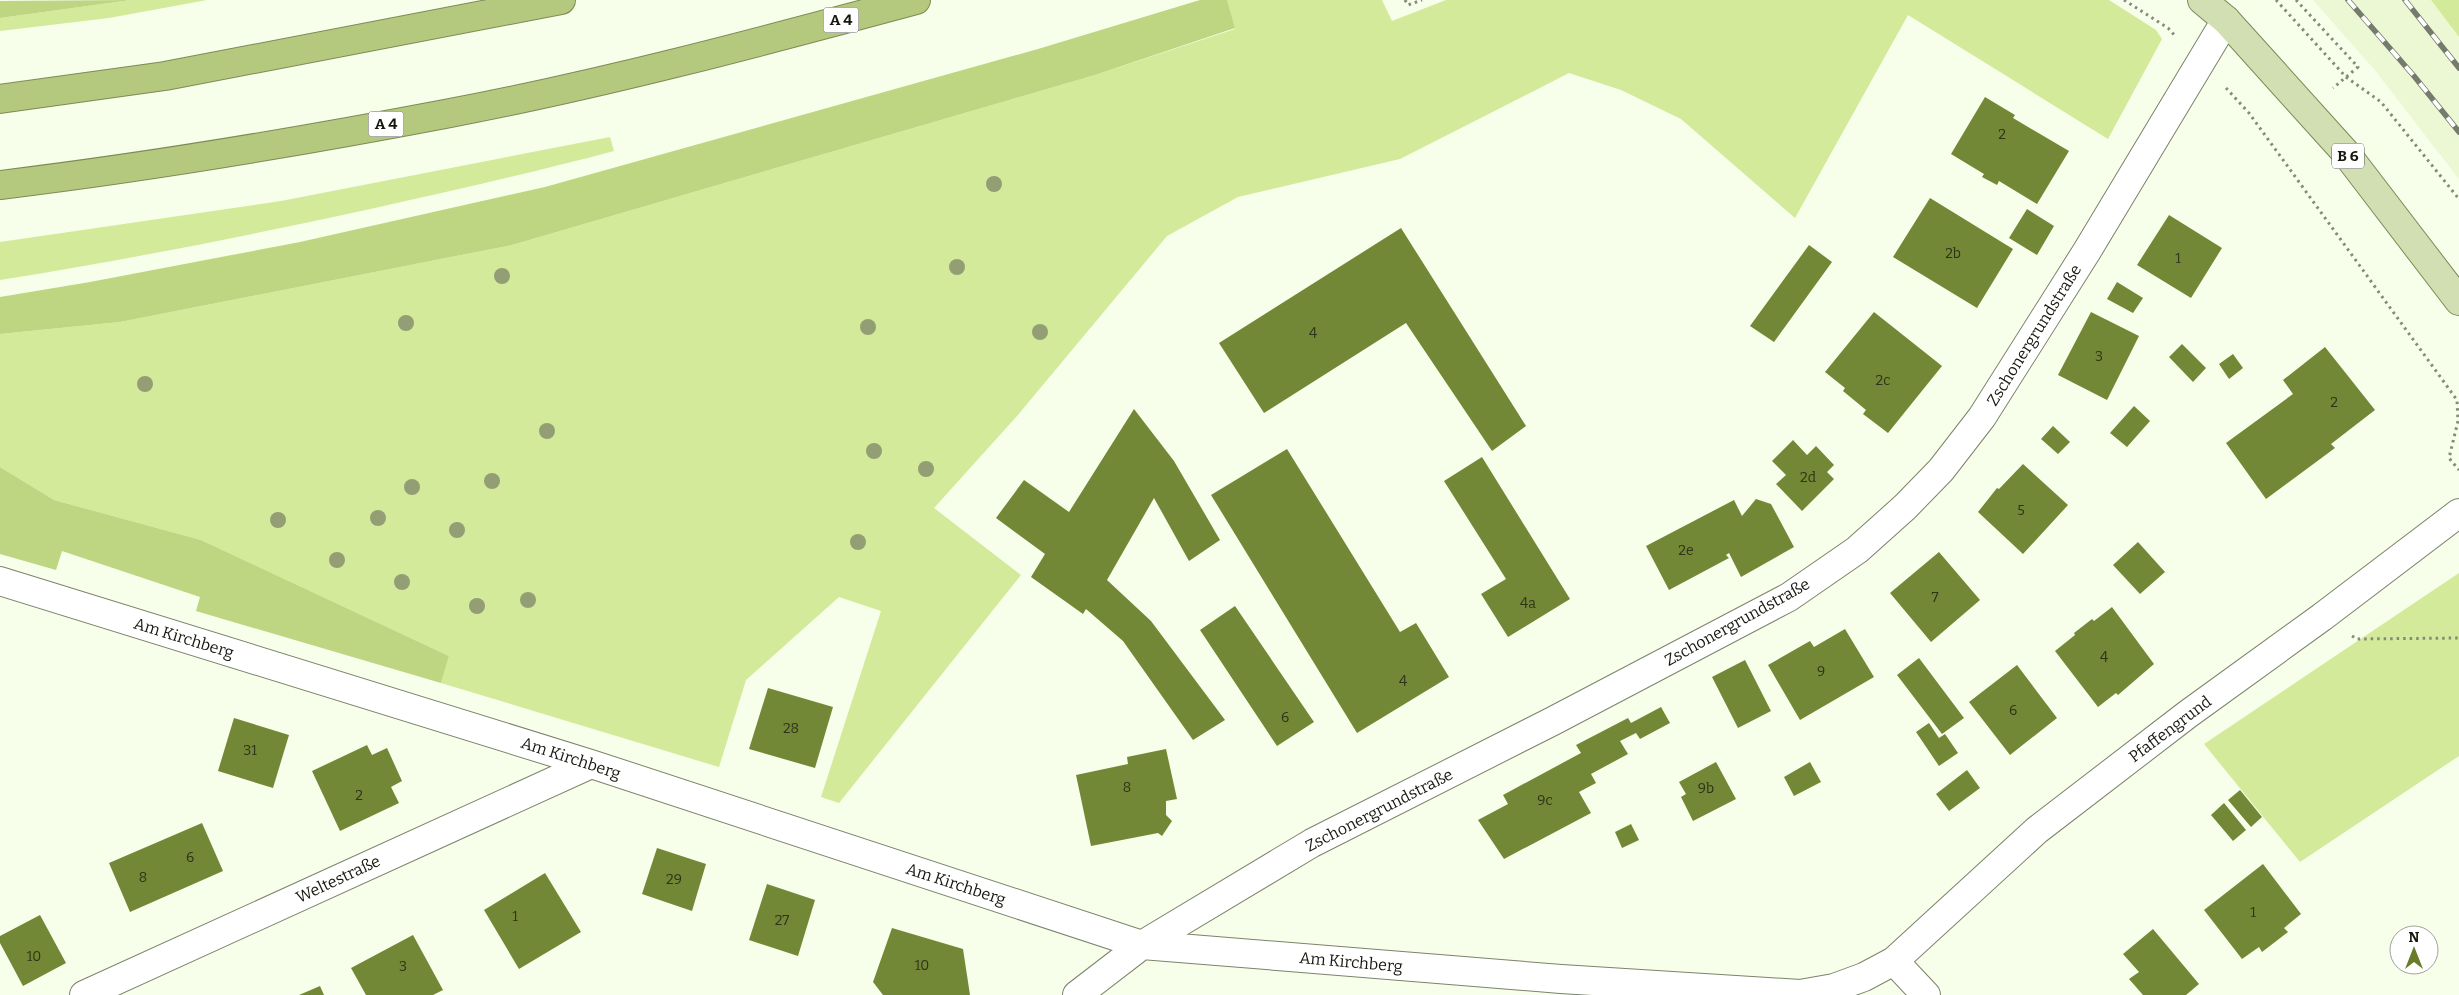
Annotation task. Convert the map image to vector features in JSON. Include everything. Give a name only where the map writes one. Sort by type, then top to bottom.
[{"type":"highway","points":[[0,98],[164,76],[560,0]]},
{"type":"highway","name":"A 4","points":[[0,185],[242,149],[447,114],[650,69],[916,0]]},
{"type":"main road","name":"B 6","points":[[2202,0],[2226,20],[2345,152],[2459,301]]},
{"type":"street","name":"Zschonergrundstraße","points":[[1077,995],[1142,945],[1312,843],[1552,721],[1789,597],[1857,550],[1905,507],[1941,470],[1982,417],[2087,251],[2226,20]]},
{"type":"street","name":"Pfaffengrund","points":[[1894,961],[2038,830],[2188,714],[2322,617],[2459,513]]},
{"type":"street","name":"Am Kirchberg","points":[[0,581],[591,764],[1142,945],[1561,978],[1800,994],[1834,988],[1864,977],[1894,961]]},
{"type":"street","name":"Weltestraße","points":[[84,995],[591,764]]},
{"type":"street","points":[[1894,961],[1926,995]]},
{"type":"path","points":[[1405,0],[1408,6],[1422,0]]},
{"type":"path","points":[[2124,0],[2168,28],[2249,113],[2458,399],[2458,421],[2449,458],[2459,470]]},
{"type":"path","points":[[2276,0],[2346,77],[2380,102],[2459,199]]},
{"type":"path","points":[[2296,0],[2358,67]]},
{"type":"path","points":[[2322,617],[2357,639],[2459,638]]},
{"type":"shaded area","points":[[2313,0],[2431,0],[2459,37],[2459,179],[2374,69]]},
{"type":"green space","points":[[131,0],[207,0],[109,18],[0,31],[0,18]]},
{"type":"green space","points":[[131,0],[0,18],[0,1]]},
{"type":"green space","points":[[1200,0],[1227,0],[1235,28],[1095,75],[512,245],[120,322],[0,334],[0,297],[300,242],[545,187],[1038,49]]},
{"type":"green space","points":[[1227,0],[1382,0],[1392,21],[1446,0],[2109,0],[2156,30],[2162,39],[2108,139],[1908,15],[1795,218],[1681,119],[1621,90],[1569,73],[1400,159],[1238,197],[1167,236],[1017,416],[934,508],[1021,575],[839,803],[821,797],[881,611],[839,597],[746,680],[719,767],[441,683],[449,656],[201,540],[54,500],[0,467],[0,334],[120,322],[512,245],[1095,75],[1235,29]]},
{"type":"green space","points":[[2431,0],[2459,0],[2459,37]]},
{"type":"green space","points":[[610,137],[614,151],[495,181],[235,237],[0,280],[0,242],[281,201]]},
{"type":"green space","points":[[0,467],[54,500],[201,540],[449,656],[441,683],[196,611],[200,597],[62,551],[56,570],[0,554]]},
{"type":"green space","points":[[2459,573],[2459,756],[2300,862],[2204,744]]},
{"type":"building","points":[[1985,97],[2015,115],[2013,118],[2069,151],[2037,204],[1999,181],[1997,185],[1982,177],[1984,174],[1951,154]]},
{"type":"building","points":[[1930,198],[2013,249],[1977,308],[1893,257]]},
{"type":"building","points":[[2027,209],[2054,226],[2037,255],[2009,238]]},
{"type":"building","points":[[2169,215],[2222,248],[2191,298],[2137,265]]},
{"type":"building","points":[[1401,228],[1526,426],[1492,451],[1406,323],[1264,413],[1219,343]]},
{"type":"building","points":[[1809,245],[1832,262],[1774,342],[1750,326]]},
{"type":"building","points":[[2117,282],[2143,298],[2133,313],[2107,299]]},
{"type":"building","points":[[1874,312],[1942,366],[1888,433],[1863,414],[1866,410],[1843,391],[1845,388],[1825,372]]},
{"type":"building","points":[[2091,312],[2139,336],[2107,400],[2058,375]]},
{"type":"building","points":[[2182,344],[2206,368],[2193,382],[2169,357]]},
{"type":"building","points":[[2325,347],[2375,410],[2331,444],[2335,448],[2266,499],[2226,443],[2293,394],[2283,380]]},
{"type":"building","points":[[2233,354],[2243,368],[2229,379],[2219,364]]},
{"type":"building","points":[[2134,406],[2150,421],[2127,447],[2110,433]]},
{"type":"building","points":[[1134,409],[1174,461],[1220,540],[1189,561],[1154,498],[1107,580],[1151,621],[1225,720],[1193,740],[1123,641],[1086,609],[1083,614],[1031,577],[1045,554],[996,518],[1024,480],[1069,512]]},
{"type":"building","points":[[2053,426],[2070,442],[2058,454],[2041,439]]},
{"type":"building","points":[[1793,440],[1807,455],[1816,446],[1834,465],[1827,472],[1834,479],[1802,511],[1776,484],[1786,475],[1772,461]]},
{"type":"building","points":[[1287,449],[1400,632],[1416,623],[1449,677],[1357,733],[1211,495]]},
{"type":"building","points":[[1482,457],[1570,599],[1508,637],[1481,594],[1506,579],[1444,481]]},
{"type":"building","points":[[2023,464],[2068,505],[2023,554],[1978,512],[1997,488],[1999,489]]},
{"type":"building","points":[[1756,499],[1771,504],[1794,547],[1741,577],[1729,553],[1726,555],[1729,558],[1669,590],[1646,546],[1734,500],[1742,516]]},
{"type":"building","points":[[2138,542],[2165,572],[2140,594],[2113,565]]},
{"type":"building","points":[[1939,552],[1980,600],[1931,642],[1890,593]]},
{"type":"building","points":[[1235,606],[1314,722],[1277,746],[1200,630]]},
{"type":"building","points":[[2112,607],[2154,664],[2118,695],[2116,693],[2098,707],[2055,651],[2092,619],[2094,621]]},
{"type":"building","points":[[1845,629],[1874,677],[1800,720],[1768,665],[1810,641],[1814,647]]},
{"type":"building","points":[[1919,658],[1964,718],[1942,734],[1897,675]]},
{"type":"building","points":[[1745,660],[1771,711],[1738,728],[1712,677]]},
{"type":"building","points":[[2017,665],[2057,718],[2010,755],[1969,702]]},
{"type":"building","points":[[768,688],[833,707],[815,768],[749,749]]},
{"type":"building","points":[[1661,707],[1670,723],[1640,739],[1636,733],[1620,741],[1628,754],[1591,774],[1596,783],[1579,792],[1591,813],[1504,859],[1478,820],[1508,804],[1503,795],[1581,753],[1576,745],[1628,718],[1631,723]]},
{"type":"building","points":[[234,718],[289,735],[273,788],[218,771]]},
{"type":"building","points":[[1929,723],[1939,738],[1945,734],[1958,753],[1939,766],[1916,732]]},
{"type":"building","points":[[367,745],[372,755],[387,748],[402,781],[391,787],[399,803],[340,831],[312,771]]},
{"type":"building","points":[[1166,749],[1177,799],[1166,801],[1166,815],[1172,821],[1162,836],[1158,833],[1091,846],[1076,775],[1128,764],[1127,757]]},
{"type":"building","points":[[1716,762],[1736,799],[1693,821],[1681,797],[1686,794],[1679,782]]},
{"type":"building","points":[[1810,762],[1821,782],[1794,796],[1784,777]]},
{"type":"building","points":[[1967,770],[1980,788],[1949,811],[1936,794]]},
{"type":"building","points":[[2240,790],[2262,817],[2251,827],[2228,800]]},
{"type":"building","points":[[2224,803],[2246,830],[2233,841],[2211,815]]},
{"type":"building","points":[[202,823],[223,871],[130,912],[109,863]]},
{"type":"building","points":[[1631,824],[1639,840],[1622,848],[1615,832]]},
{"type":"building","points":[[657,848],[706,864],[692,911],[642,894]]},
{"type":"building","points":[[2263,864],[2301,914],[2284,928],[2288,932],[2262,952],[2259,947],[2242,959],[2204,910]]},
{"type":"building","points":[[545,873],[581,932],[519,969],[484,910]]},
{"type":"building","points":[[767,884],[815,900],[798,956],[749,940]]},
{"type":"building","points":[[40,915],[66,963],[23,986],[0,943],[0,936]]},
{"type":"building","points":[[892,928],[963,949],[970,995],[883,995],[873,982]]},
{"type":"building","points":[[2153,929],[2199,984],[2186,995],[2143,995],[2129,979],[2139,972],[2123,954]]},
{"type":"building","points":[[413,935],[443,990],[433,995],[366,995],[351,968]]},
{"type":"building","points":[[320,986],[324,995],[299,995]]},
{"type":"railway","points":[[2348,0],[2414,76],[2459,132]]},
{"type":"railway","points":[[2405,0],[2459,68]]}]
